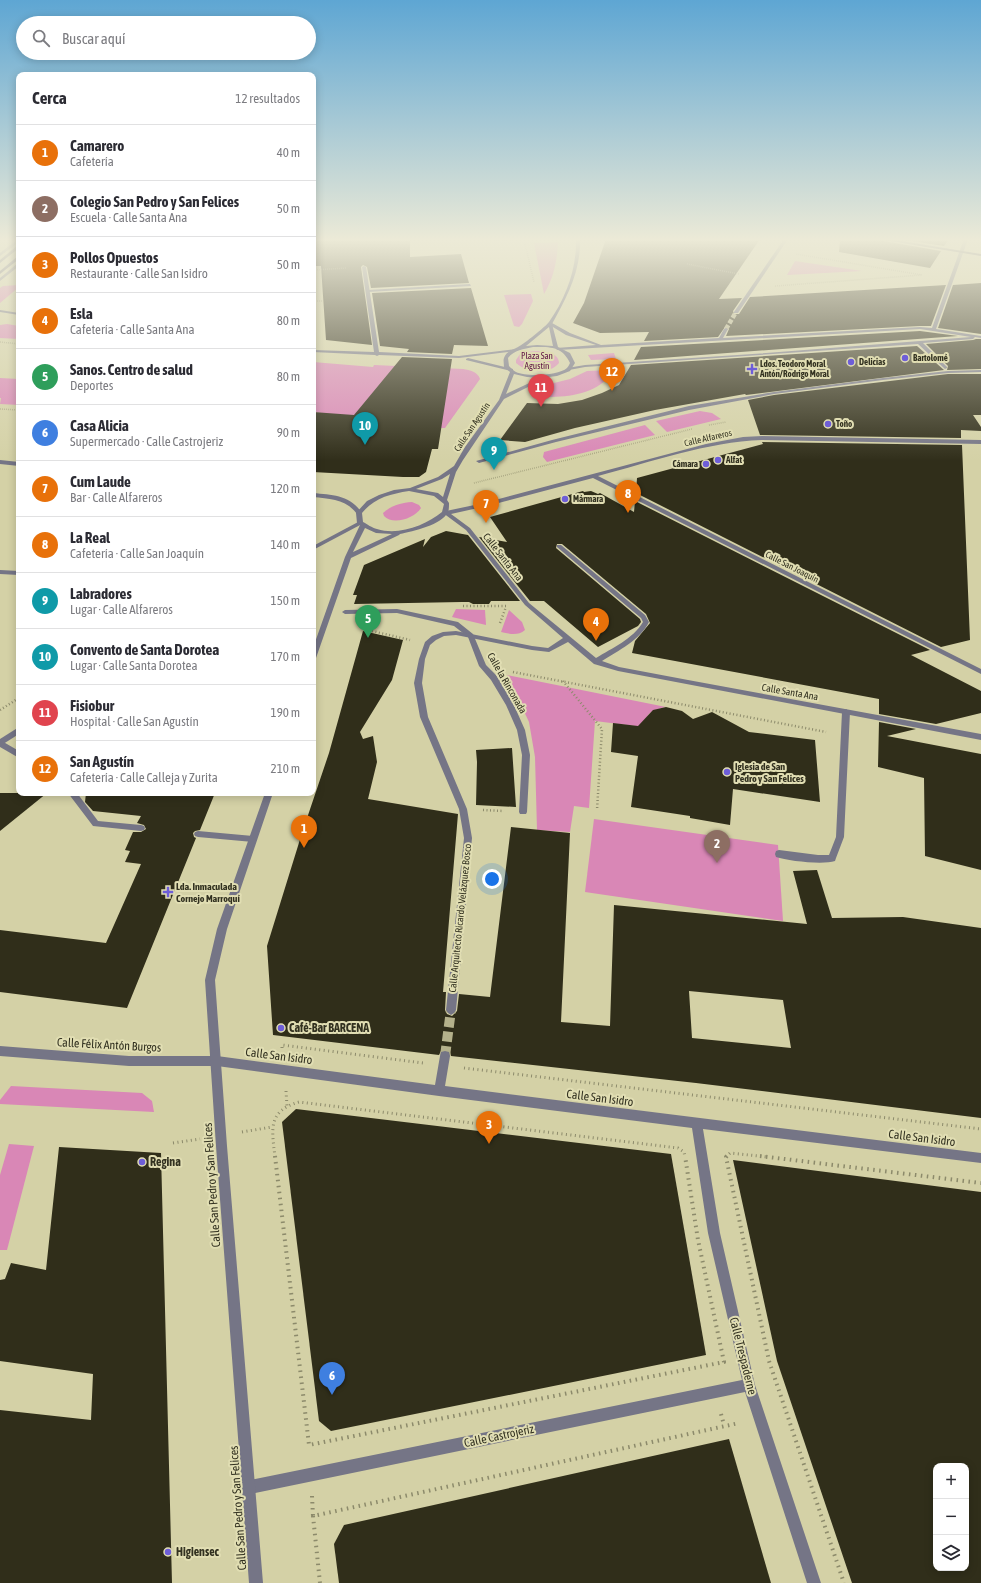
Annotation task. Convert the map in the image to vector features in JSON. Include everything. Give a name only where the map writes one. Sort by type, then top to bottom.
[{"type":"street","points":[[371,313],[377,355]]},
{"type":"street","points":[[512,370],[506,365],[505,360],[508,355],[550,324],[556,313]]},
{"type":"street","points":[[934,329],[940,313]]},
{"type":"street","points":[[550,324],[580,338],[608,347]]},
{"type":"street","points":[[550,324],[557,349],[569,355],[572,360],[569,369]]},
{"type":"street","points":[[316,351],[377,355],[459,357],[538,346],[557,349],[608,347],[920,328],[981,337]]},
{"type":"street","points":[[720,340],[726,329]]},
{"type":"street","points":[[934,329],[942,341]]},
{"type":"street","points":[[459,357],[512,370],[526,376],[545,377],[560,374],[569,369],[585,366],[920,343],[981,337]]},
{"type":"street","points":[[920,343],[947,370]]},
{"type":"street","name":"Calle San Agustín","points":[[445,499],[446,490],[457,466],[502,398],[512,370]]},
{"type":"street","points":[[479,461],[688,408],[774,393],[947,370],[981,371]]},
{"type":"street","name":"Calle San Agustín","points":[[502,398],[532,382],[545,377]]},
{"type":"street","name":"Calle Alfareros","points":[[446,513],[485,505],[594,477],[706,446],[743,439],[794,438],[981,442]]},
{"type":"street","points":[[0,462],[16,464]]},
{"type":"street","name":"Calle San Agustín","points":[[409,489],[440,478],[457,466]]},
{"type":"street","name":"Calle San Joaquín","points":[[594,477],[981,672]]},
{"type":"street","points":[[348,557],[400,532],[426,526],[437,521],[446,513],[448,505],[445,499],[437,494],[409,489],[397,490],[373,498],[365,504],[359,513]]},
{"type":"street","points":[[316,495],[341,499],[355,505],[362,524],[348,557],[316,649]]},
{"type":"street","name":"Calle Santa Ana","points":[[446,513],[468,529],[527,604],[596,662],[618,669],[681,682],[981,737]]},
{"type":"street","points":[[362,524],[376,531],[400,532]]},
{"type":"street","points":[[316,547],[362,524]]},
{"type":"street","points":[[559,546],[646,622],[644,628],[596,662]]},
{"type":"street","points":[[0,572],[16,573]]},
{"type":"street","points":[[345,612],[397,611],[456,624],[471,636],[532,648],[549,650],[567,639]]},
{"type":"street","name":"Calle Arquitecto Ricardo Velázquez Bosco","points":[[451,1010],[468,838],[463,809],[424,717],[418,683],[422,658],[427,644],[434,638],[443,634],[456,633],[471,636]]},
{"type":"street","name":"Calle la Rinconada","points":[[471,636],[483,666],[494,678],[510,705],[521,730],[526,755],[523,812]]},
{"type":"street","points":[[779,854],[818,859],[832,858],[840,837],[846,712]]},
{"type":"street","points":[[16,732],[0,743],[16,753]]},
{"type":"street","points":[[74,796],[96,824],[141,828]]},
{"type":"street","name":"Calle San Pedro y San Felices","points":[[256,1583],[250,1487],[223,1174],[217,1061],[210,980],[222,929],[268,796]]},
{"type":"street","points":[[198,834],[253,839]]},
{"type":"street","name":"Calle Félix Antón Burgos","points":[[0,1051],[129,1061],[217,1061]]},
{"type":"street","name":"Calle San Isidro","points":[[217,1061],[439,1091],[981,1158]]},
{"type":"street","points":[[439,1091],[444,1061]]},
{"type":"street","name":"Calle Trespaderne","points":[[697,1123],[714,1233],[749,1385],[814,1583]]},
{"type":"street","name":"Calle Castrojeriz","points":[[250,1487],[749,1385]]},
{"type":"path","points":[[0,342],[16,344]]},
{"type":"path","points":[[0,409],[16,410]]},
{"type":"path","points":[[483,666],[815,730]]},
{"type":"path","points":[[562,681],[602,729],[597,810]]},
{"type":"path","points":[[0,710],[16,700]]},
{"type":"path","points":[[463,809],[523,812]]},
{"type":"path","points":[[282,1045],[444,1061],[981,1129]]},
{"type":"path","points":[[299,1102],[678,1148],[684,1152],[698,1240],[724,1362],[709,1365],[308,1445],[272,1127],[278,1111],[299,1102]]},
{"type":"path","points":[[844,1583],[768,1361],[726,1157],[730,1153],[744,1154],[981,1183]]},
{"type":"path","points":[[320,1583],[313,1516],[724,1425],[739,1422],[742,1430]]},
{"type":"green space","points":[[510,313],[527,313],[519,327],[514,326]]},
{"type":"green space","points":[[7,324],[16,326],[16,339],[0,338],[0,325]]},
{"type":"green space","name":"Plaza San Agustín","points":[[538,351],[554,355],[557,357],[559,363],[555,367],[544,371],[532,371],[516,363],[516,360],[520,354]]},
{"type":"green space","points":[[614,353],[616,359],[591,360],[588,355]]},
{"type":"green space","points":[[316,362],[373,367],[374,365],[463,369],[476,373],[480,379],[445,428],[316,412]]},
{"type":"green space","points":[[611,370],[612,373],[597,386],[578,394],[547,397],[537,396],[531,391],[538,387],[570,379],[587,371]]},
{"type":"green space","points":[[0,378],[16,379],[16,405],[0,404]]},
{"type":"green space","points":[[700,411],[712,413],[721,419],[667,432],[656,421]]},
{"type":"green space","points":[[645,425],[655,435],[547,462],[543,457],[544,452]]},
{"type":"green space","points":[[412,502],[419,505],[421,508],[409,518],[404,520],[393,520],[384,516],[383,513],[393,506]]},
{"type":"green space","points":[[456,609],[485,610],[486,625],[452,617]]},
{"type":"green space","points":[[509,610],[522,622],[525,630],[514,634],[501,632]]},
{"type":"green space","points":[[507,675],[666,707],[651,712],[646,718],[643,727],[595,721],[589,808],[574,806],[570,832],[537,830],[535,757],[529,722]]},
{"type":"green space","points":[[594,819],[778,845],[783,921],[585,892]]},
{"type":"green space","points":[[11,1086],[142,1093],[152,1101],[154,1112],[0,1104],[0,1100]]},
{"type":"green space","points":[[9,1144],[34,1146],[7,1250],[0,1250],[0,1175]]},
{"type":"building","points":[[324,313],[367,313],[372,345],[326,340]]},
{"type":"building","points":[[375,313],[478,313],[488,346],[454,345],[452,354],[407,352],[409,349],[380,346]]},
{"type":"building","points":[[579,313],[936,313],[931,326],[726,336],[729,329],[725,327],[718,337],[644,341],[649,332],[600,333],[573,323]]},
{"type":"building","points":[[943,313],[981,313],[981,334],[938,328]]},
{"type":"building","points":[[920,331],[958,336],[634,360],[641,347]]},
{"type":"building","points":[[981,339],[981,369],[947,370],[948,366],[926,344],[973,340]]},
{"type":"building","points":[[917,346],[944,370],[745,394],[655,410],[575,428],[525,442],[500,440],[527,403],[558,404],[582,400],[602,393],[619,385],[631,365]]},
{"type":"building","points":[[402,357],[452,359],[438,449],[432,449],[426,472],[419,477],[316,472],[316,412],[354,415]]},
{"type":"building","points":[[948,374],[981,374],[981,415],[973,415],[981,427],[981,431],[961,430],[961,438],[760,435],[748,400],[774,395]]},
{"type":"building","points":[[762,442],[962,445],[970,640],[941,647],[636,493],[637,478],[763,444]]},
{"type":"building","points":[[583,491],[591,491],[598,494],[600,493],[634,512],[635,501],[930,650],[911,655],[981,691],[981,713],[936,724],[879,714],[879,699],[632,653],[635,641],[650,623],[646,614],[562,544],[557,544],[556,548],[640,619],[641,622],[638,626],[598,647],[544,601],[530,601],[479,537],[507,542],[490,517]]},
{"type":"building","points":[[446,531],[468,535],[520,601],[491,601],[489,604],[462,602],[354,604],[357,595],[353,595],[364,565],[425,539],[423,547],[431,537]]},
{"type":"building","points":[[363,631],[403,640],[392,680],[360,732],[363,739],[373,736],[377,762],[368,799],[458,814],[443,992],[446,992],[445,1010],[447,1014],[452,1016],[457,1011],[459,994],[490,997],[511,827],[570,833],[561,1022],[610,1026],[614,905],[807,924],[793,871],[817,870],[832,918],[903,917],[981,928],[981,1118],[696,1083],[451,1056],[450,1052],[445,1050],[441,1051],[439,1055],[273,1035],[267,946],[302,833],[314,796],[316,796],[316,792],[329,753]],"holes":[[[689,991],[783,1000],[791,1048],[692,1038]]]},
{"type":"building","name":"Iglesia de San Pedro y San Felices","points":[[666,707],[682,711],[693,719],[712,712],[749,732],[815,740],[820,802],[733,789],[730,825],[690,818],[690,816],[631,807],[638,756],[611,752],[613,723],[638,726],[653,710]]},
{"type":"building","points":[[879,722],[916,729],[887,736],[981,754],[981,870],[925,856],[924,778],[878,767]]},
{"type":"building","points":[[512,748],[516,807],[476,805],[476,750]]},
{"type":"building","points":[[0,793],[16,793],[16,796],[43,796],[0,831]]},
{"type":"building","points":[[86,796],[214,796],[200,830],[193,833],[194,837],[196,838],[127,1008],[0,992],[0,930],[106,943],[141,864],[125,862],[130,851],[125,850],[133,832],[141,832],[146,829],[144,825],[137,823],[141,816],[93,811],[85,802]]},
{"type":"building","points":[[296,1109],[671,1154],[706,1355],[331,1431],[319,1421],[282,1122]]},
{"type":"building","points":[[59,1147],[161,1153],[172,1583],[0,1583],[0,1410],[91,1420],[93,1374],[0,1361],[0,1280],[5,1279],[11,1263],[46,1270]]},
{"type":"building","points":[[733,1160],[981,1192],[981,1583],[852,1583],[777,1361]]},
{"type":"building","points":[[729,1439],[771,1583],[339,1583],[334,1544],[344,1525]]},
{"type":"tunnel","points":[[726,329],[735,313]]},
{"type":"tunnel","points":[[445,1056],[451,1010]]},
{"type":"place","name":"Bartolomé","points":[[905,358]]},
{"type":"place","name":"Delicias","points":[[851,362]]},
{"type":"place","name":"Ldos. Teodoro Moral Antón/Rodrigo Moral","points":[[752,369]]},
{"type":"place","name":"San Agustín","points":[[612,391]]},
{"type":"place","name":"Fisiobur","points":[[541,407]]},
{"type":"place","name":"Toño","points":[[828,424]]},
{"type":"place","name":"Convento de Santa Dorotea","points":[[365,445]]},
{"type":"place","name":"Alfat","points":[[718,460]]},
{"type":"place","name":"Cámara","points":[[706,464]]},
{"type":"place","name":"Labradores","points":[[494,470]]},
{"type":"place","name":"Mármara","points":[[565,499]]},
{"type":"place","name":"La Real","points":[[628,513]]},
{"type":"place","name":"Cum Laude","points":[[486,523]]},
{"type":"place","name":"Sanos. Centro de salud","points":[[368,638]]},
{"type":"place","name":"Esla","points":[[596,641]]},
{"type":"place","name":"Iglesia de San Pedro y San Felices","points":[[727,772]]},
{"type":"place","name":"Camarero","points":[[304,848]]},
{"type":"place","name":"Colegio San Pedro y San Felices","points":[[717,863]]},
{"type":"place","name":"Lda. Inmaculada Cornejo Marroquí","points":[[168,892]]},
{"type":"place","name":"Café-Bar BARCENA","points":[[281,1028]]},
{"type":"place","name":"Pollos Opuestos","points":[[489,1144]]},
{"type":"place","name":"Regina","points":[[142,1162]]},
{"type":"place","name":"Casa Alicia","points":[[332,1395]]},
{"type":"place","name":"Higiensec","points":[[168,1552]]}]
